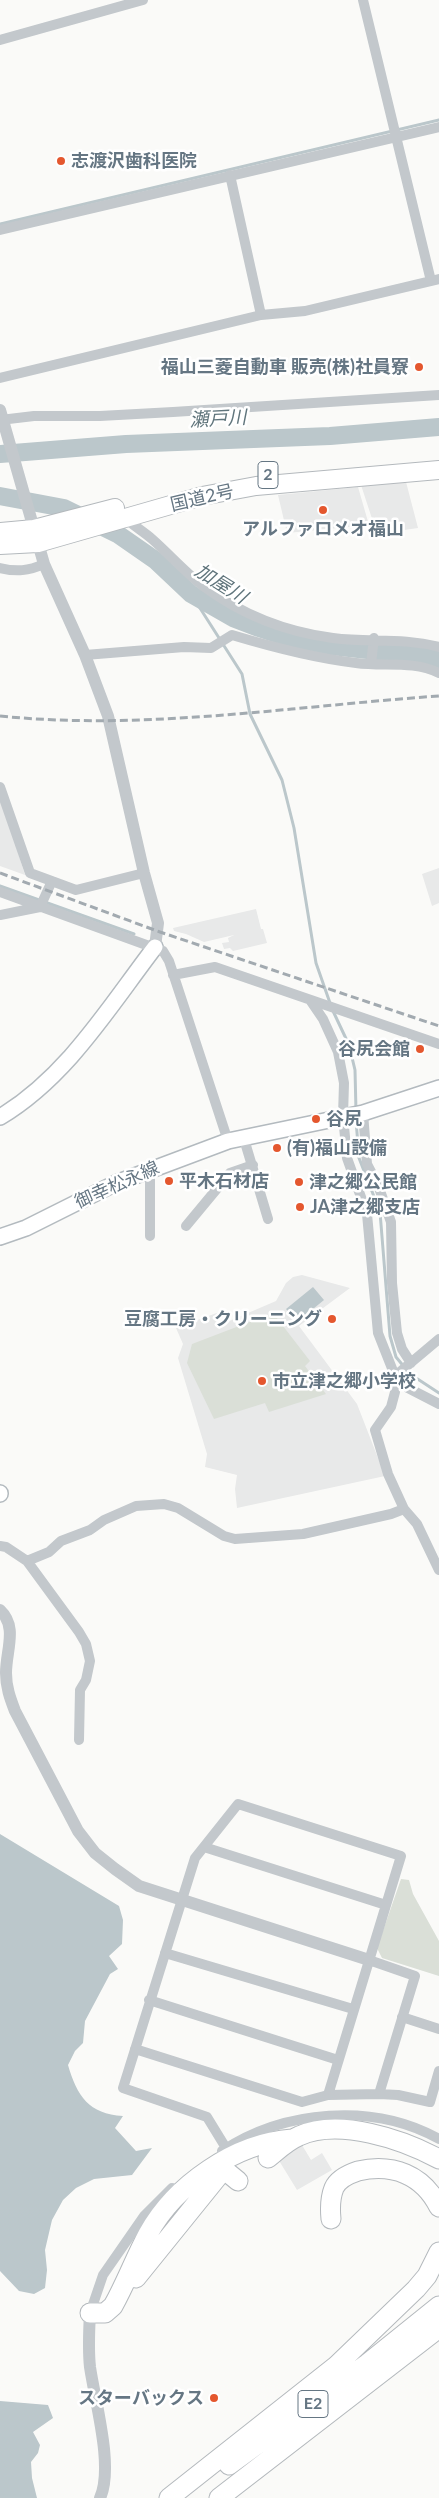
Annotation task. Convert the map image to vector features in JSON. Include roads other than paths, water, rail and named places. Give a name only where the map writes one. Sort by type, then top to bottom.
[{"type":"highway","name":"国道2号","points":[[113,517],[204,486],[254,476],[439,461]]},
{"type":"highway","name":"国道2号","points":[[0,545],[75,525],[202,496],[256,486],[439,470]]},
{"type":"highway","name":"国道2号","points":[[0,532],[36,536]]},
{"type":"highway","points":[[90,2313],[105,2313],[113,2306],[154,2224],[188,2187],[210,2170],[238,2154],[264,2143],[292,2139],[314,2132],[359,2131],[398,2140],[439,2159]]},
{"type":"highway","points":[[268,2158],[292,2139]]},
{"type":"highway","points":[[331,2219],[330,2208],[334,2187],[342,2178],[352,2173],[379,2168],[403,2172],[414,2178],[432,2194],[439,2207]]},
{"type":"highway","points":[[90,2313],[109,2315],[116,2310],[142,2269],[220,2174],[227,2172],[238,2181]]},
{"type":"highway","points":[[169,2498],[336,2366],[416,2289],[427,2276],[439,2252]]},
{"type":"highway","name":"E2","points":[[184,2498],[320,2399],[439,2306]]},
{"type":"highway","name":"E2","points":[[219,2498],[300,2438],[439,2328]]},
{"type":"main road","points":[[0,1117],[16,1108],[48,1082],[79,1048],[155,947]]},
{"type":"main road","name":"御幸松永線","points":[[0,1237],[26,1228],[116,1182],[228,1141],[354,1114],[439,1088]]},
{"type":"street","points":[[0,40],[143,0]]},
{"type":"street","points":[[0,378],[261,315],[305,310],[435,280],[395,132],[363,0]]},
{"type":"street","points":[[0,230],[230,175],[395,132],[439,127]]},
{"type":"street","points":[[230,175],[261,315]]},
{"type":"street","points":[[155,947],[158,923],[144,873],[108,716],[85,655],[44,564],[2,419],[34,416],[100,416],[439,395]]},
{"type":"street","points":[[113,517],[150,537],[202,585],[228,603],[264,621],[302,632],[334,638],[416,642],[439,647]]},
{"type":"street","points":[[0,568],[14,571],[30,571],[44,564]]},
{"type":"street","points":[[85,655],[184,647],[211,648],[232,635],[317,658],[405,664],[427,668],[439,673]]},
{"type":"street","points":[[371,662],[374,640]]},
{"type":"street","points":[[0,787],[30,873],[76,890],[144,873]]},
{"type":"street","points":[[43,903],[52,881]]},
{"type":"street","points":[[0,892],[43,903],[163,951],[173,975],[228,1141]]},
{"type":"street","points":[[0,916],[43,903]]},
{"type":"street","points":[[173,975],[215,967],[439,1044]]},
{"type":"street","points":[[310,1000],[323,1018],[338,1052],[344,1083],[367,1164],[378,1185],[391,1222],[392,1284],[397,1333],[402,1349],[411,1363]]},
{"type":"street","points":[[354,1114],[347,1158],[367,1214],[378,1333],[395,1376],[395,1392],[391,1407],[375,1430],[388,1474],[404,1509],[417,1524],[439,1570]]},
{"type":"street","points":[[244,1139],[268,1219]]},
{"type":"street","points":[[186,1226],[230,1172],[253,1165]]},
{"type":"street","points":[[150,1168],[150,1236]]},
{"type":"street","points":[[374,1286],[392,1284]]},
{"type":"street","points":[[395,1376],[439,1339]]},
{"type":"street","points":[[395,1376],[408,1388],[439,1404]]},
{"type":"street","points":[[27,1561],[49,1552],[61,1541],[90,1530],[104,1520],[136,1506],[164,1504],[178,1508],[224,1536],[236,1539],[303,1534],[392,1514],[404,1509]]},
{"type":"street","points":[[0,1546],[6,1547],[27,1561],[86,1644],[90,1662],[86,1680],[80,1690],[79,1740]]},
{"type":"street","points":[[0,1610],[8,1618],[10,1626],[6,1673],[8,1692],[15,1711],[78,1831],[95,1853],[139,1886],[415,1976],[379,2094]]},
{"type":"street","points":[[226,2148],[207,2116],[123,2088],[149,2000],[196,1858],[238,1804],[401,1856],[328,2095]]},
{"type":"street","points":[[204,1847],[386,1905]]},
{"type":"street","points":[[165,1953],[353,2009]]},
{"type":"street","points":[[149,2000],[338,2060]]},
{"type":"street","points":[[402,2017],[439,2029]]},
{"type":"street","points":[[135,2049],[302,2102],[328,2095],[379,2094],[398,2095],[430,2102],[439,2070]]},
{"type":"street","points":[[100,2498],[104,2491],[106,2465],[90,2367],[90,2313],[103,2276],[144,2216],[190,2172],[226,2148],[283,2123],[318,2117],[353,2116],[384,2119],[416,2126],[439,2138]]},
{"type":"waterway","points":[[0,224],[439,120]]},
{"type":"waterway","name":"瀬戸川","points":[[0,454],[126,444],[330,436],[439,427]]},
{"type":"waterway","name":"加屋川","points":[[0,496],[64,508],[119,535],[155,560],[191,594],[233,618],[259,628],[289,638],[322,645],[431,657],[439,660]]},
{"type":"waterway","points":[[191,594],[242,674],[250,714],[282,780],[294,828],[316,963],[330,1003]]},
{"type":"waterway","points":[[0,886],[134,934]]},
{"type":"waterway","points":[[333,1011],[349,1045],[355,1070],[356,1111]]},
{"type":"waterway","points":[[356,1120],[359,1158],[380,1212],[390,1336],[396,1357],[410,1374],[439,1393]]},
{"type":"railway","points":[[0,716],[55,720],[165,719],[439,696]]},
{"type":"railway","points":[[0,873],[160,932],[439,1026]]},
{"type":"place","name":"志渡沢歯科医院","points":[[61,161]]},
{"type":"place","name":"福山三菱自動車 販売(株)社員寮","points":[[419,367]]},
{"type":"place","name":"アルファロメオ福山","points":[[323,510]]},
{"type":"place","name":"谷尻会館","points":[[420,1049]]},
{"type":"place","name":"谷尻","points":[[316,1119]]},
{"type":"place","name":"(有)福山設備","points":[[277,1148]]},
{"type":"place","name":"平木石材店","points":[[169,1181]]},
{"type":"place","name":"津之郷公民館","points":[[299,1182]]},
{"type":"place","name":"JA津之郷支店","points":[[300,1207]]},
{"type":"place","name":"豆腐工房・クリーニング","points":[[332,1319]]},
{"type":"place","name":"市立津之郷小学校","points":[[262,1381]]},
{"type":"place","name":"スターバックス","points":[[214,2398]]}]
